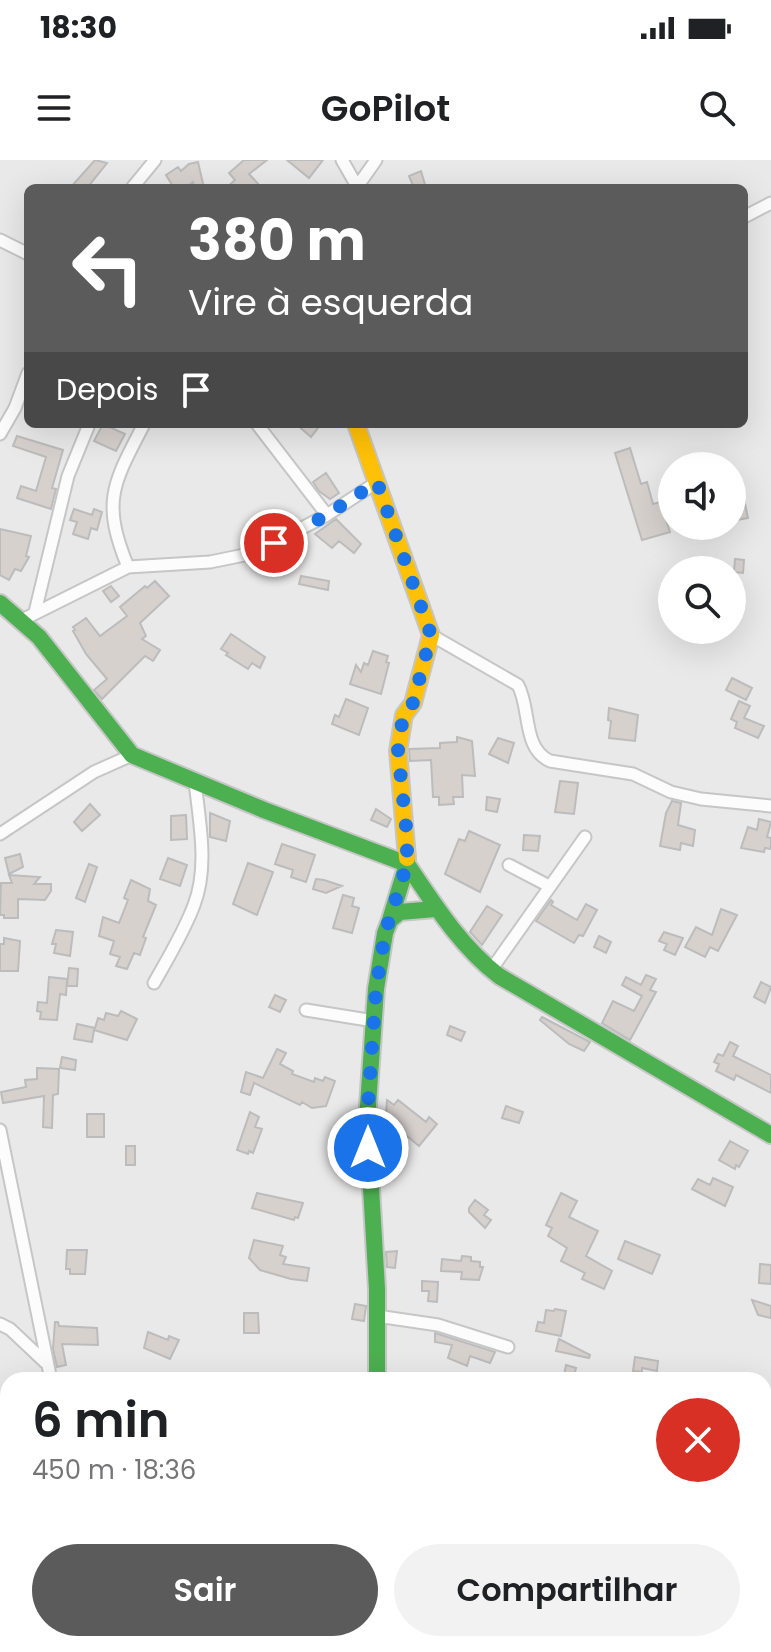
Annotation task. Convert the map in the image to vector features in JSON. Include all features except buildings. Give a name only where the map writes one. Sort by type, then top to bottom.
[{"type":"street","points":[[135,184],[155,160]]},
{"type":"street","points":[[342,160],[355,184]]},
{"type":"street","points":[[360,184],[376,160]]},
{"type":"street","points":[[748,215],[771,203]]},
{"type":"street","points":[[0,240],[24,252]]},
{"type":"street","points":[[0,434],[24,384]]},
{"type":"street","points":[[28,616],[68,476],[88,428]]},
{"type":"street","points":[[128,567],[115,529],[114,487],[142,428]]},
{"type":"street","points":[[260,428],[327,515]]},
{"type":"street","points":[[357,428],[431,635],[413,703],[404,715],[400,733],[398,751],[407,864],[385,933],[376,989],[367,1120],[377,1372]]},
{"type":"street","points":[[28,616],[128,567],[210,562],[254,553],[327,515],[377,482]]},
{"type":"street","points":[[0,603],[28,616],[39,637],[132,755],[407,864],[435,909],[491,970],[771,1135]]},
{"type":"street","points":[[431,635],[518,685],[523,694],[533,747],[539,756],[550,761],[625,771],[671,792],[701,799],[771,806]]},
{"type":"street","points":[[0,834],[94,772],[132,755]]},
{"type":"street","points":[[154,983],[195,905],[199,886],[202,857],[195,781]]},
{"type":"street","points":[[491,970],[585,837]]},
{"type":"street","points":[[509,865],[549,886]]},
{"type":"street","points":[[390,920],[400,912],[435,909]]},
{"type":"street","points":[[306,1010],[374,1021]]},
{"type":"street","points":[[0,1130],[49,1372]]},
{"type":"street","points":[[377,1316],[438,1325],[508,1347]]},
{"type":"street","points":[[0,1324],[10,1329],[46,1362]]},
{"type":"traffic: fast","points":[[0,603],[39,637],[132,755],[264,810],[407,864],[390,920]]},
{"type":"traffic: fast","points":[[407,858],[407,864],[448,924],[499,976],[771,1135]]},
{"type":"traffic: fast","points":[[377,1372],[377,1289],[367,1120],[376,989],[390,920],[400,912],[435,909]]},
{"type":"traffic: slow","points":[[357,428],[431,635],[413,703],[404,715],[398,751],[407,858]]},
{"type":"route","points":[[274,543],[327,515],[377,482],[431,635],[413,703],[404,715],[400,733],[398,751],[407,864],[385,933],[376,989],[367,1120],[368,1148]]}]
